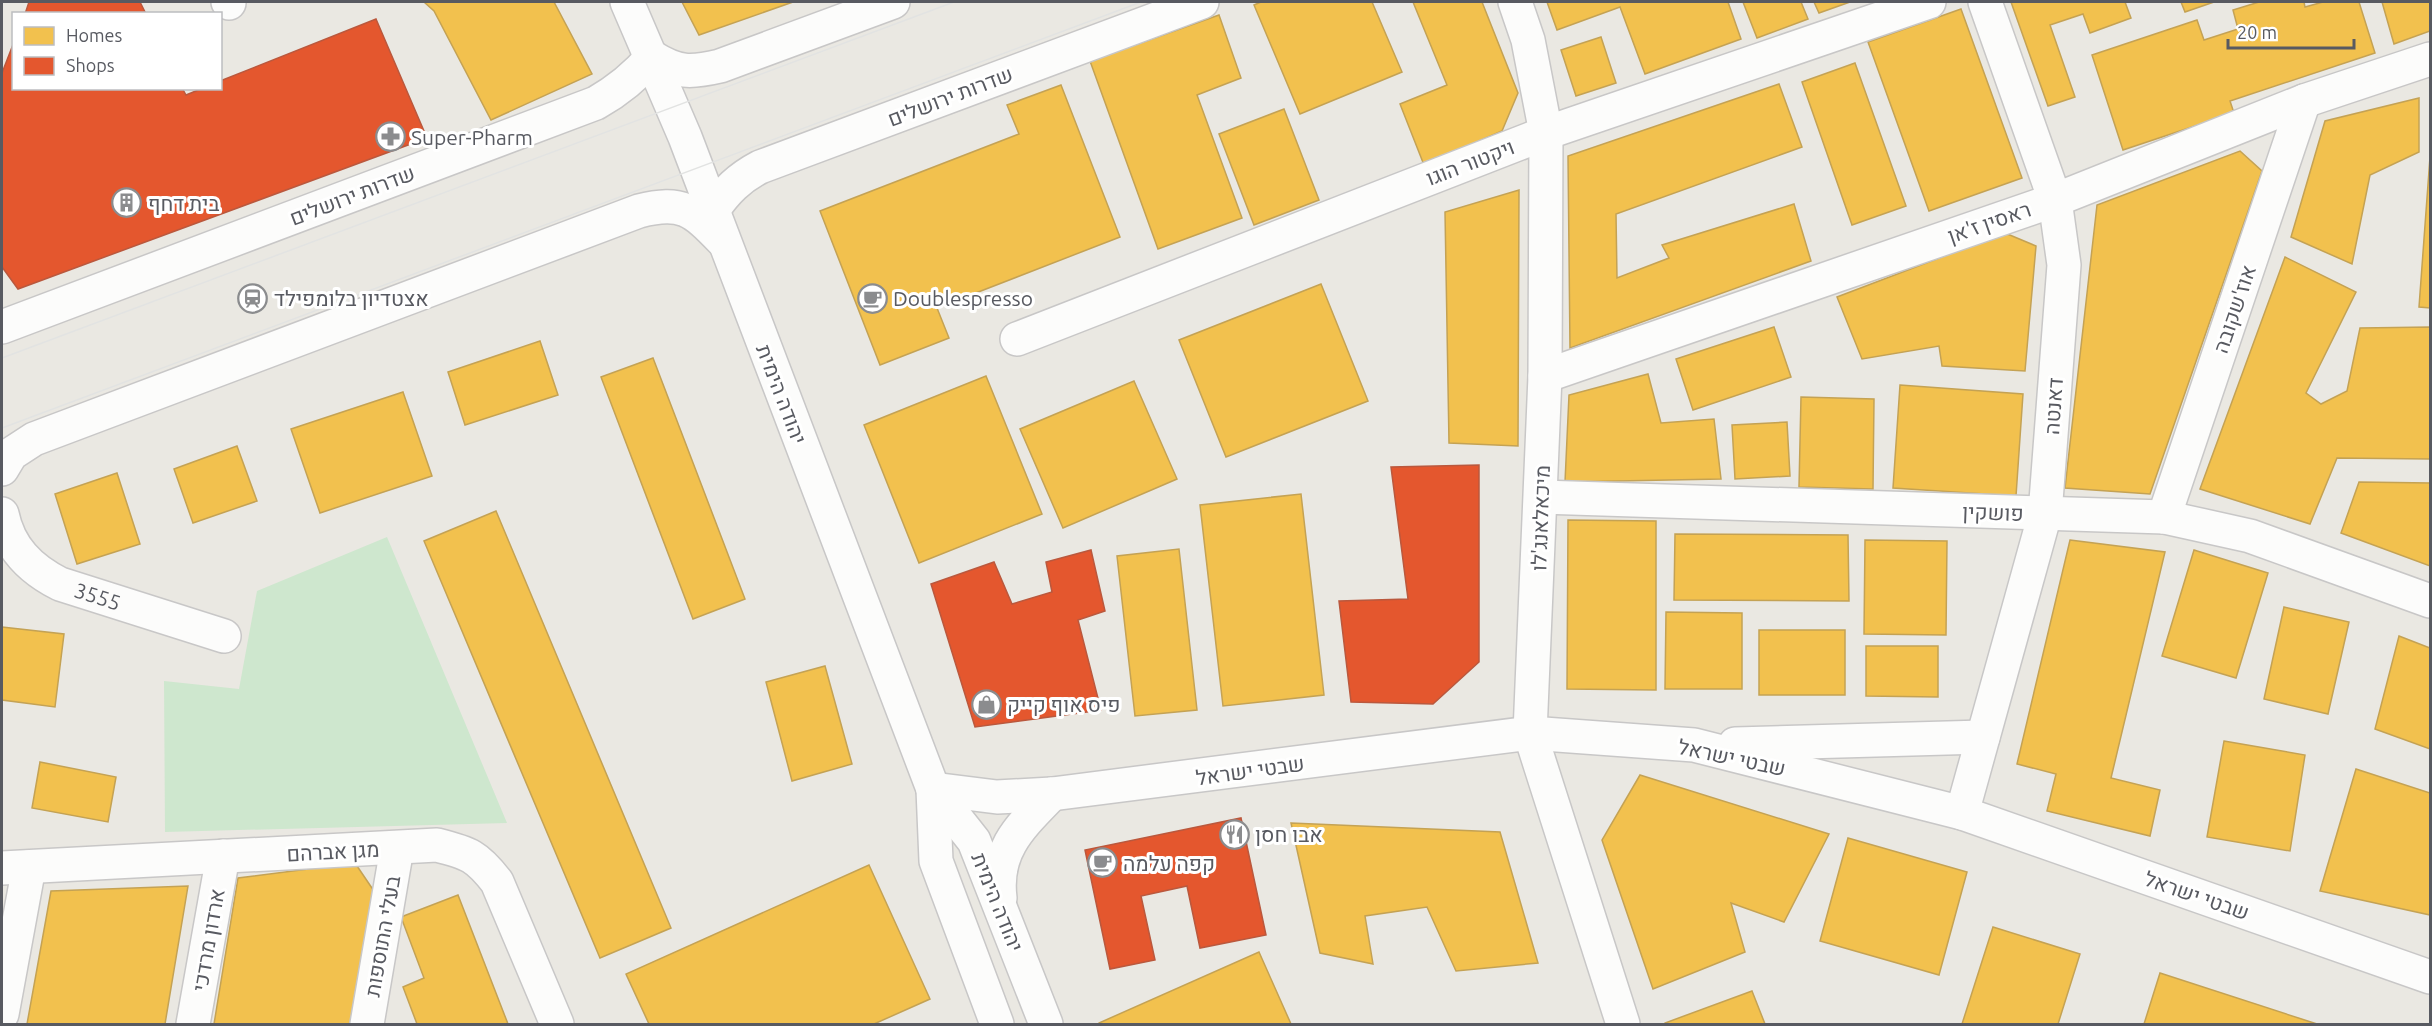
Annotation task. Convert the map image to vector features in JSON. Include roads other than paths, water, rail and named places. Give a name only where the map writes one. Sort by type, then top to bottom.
[{"type":"street","name":"יהודה הימית","points":[[627,2],[685,137],[933,789],[974,841],[1046,1024]]},
{"type":"street","points":[[652,57],[670,68],[697,72],[720,66],[893,2]]},
{"type":"street","name":"שדרות ירושלים","points":[[712,210],[727,190],[742,177],[760,167],[1202,2]]},
{"type":"street","name":"מיכאלאנג'לו","points":[[1515,2],[1528,40],[1546,133],[1545,376],[1530,733],[1623,1024]]},
{"type":"street","name":"ויקטור הוגו","points":[[1017,339],[1546,133],[1929,2]]},
{"type":"street","name":"דאנטה","points":[[1962,813],[2045,514],[2064,265],[2055,200],[1985,2]]},
{"type":"street","name":"שדרות ירושלים","points":[[2,327],[596,103],[620,90],[636,77],[652,57]]},
{"type":"street","name":"ראסין ז'אן","points":[[1545,376],[2055,200],[2304,101],[2430,59]]},
{"type":"street","name":"אוז'שקובה","points":[[2164,517],[2304,101]]},
{"type":"street","points":[[3,466],[22,444],[34,438],[639,211],[669,205],[683,208],[705,222],[725,244]]},
{"type":"street","name":"פושקין","points":[[1541,497],[2164,517],[2250,536],[2430,601]]},
{"type":"street","name":"3555","points":[[2,514],[11,541],[12,565],[40,574],[60,584],[224,636]]},
{"type":"street","name":"שבטי ישראל","points":[[933,789],[997,797],[1052,794],[1530,733],[1694,745],[1962,813],[2430,977]]},
{"type":"street","points":[[1694,745],[1983,737]]},
{"type":"street","name":"יהודה הימית","points":[[933,789],[936,861],[997,1024]]},
{"type":"street","points":[[1002,908],[999,872],[1004,856],[1019,828],[1052,794]]},
{"type":"street","name":"מגן אברהם","points":[[15,868],[437,845],[464,852],[482,862],[497,882],[557,1024]]},
{"type":"street","name":"בעלי התוספות","points":[[367,1024],[397,848]]},
{"type":"street","name":"ארדון מרדכי","points":[[193,1024],[223,856]]},
{"type":"street","points":[[2,1014],[15,868]]},
{"type":"tram line","points":[[2,358],[954,2]]},
{"type":"tram line","points":[[2,428],[1141,2]]},
{"type":"place","name":"Super-Pharm","points":[[390,137]]},
{"type":"place","name":"בית דחף","points":[[127,203]]},
{"type":"place","name":"אצטדיון בלומפילד","points":[[253,298]]},
{"type":"place","name":"Doublespresso","points":[[872,298]]},
{"type":"place","name":"פיס אוף קייק","points":[[986,704]]},
{"type":"place","name":"אבו חסן","points":[[1234,834]]},
{"type":"place","name":"קפה עלמה","points":[[1102,863]]}]
